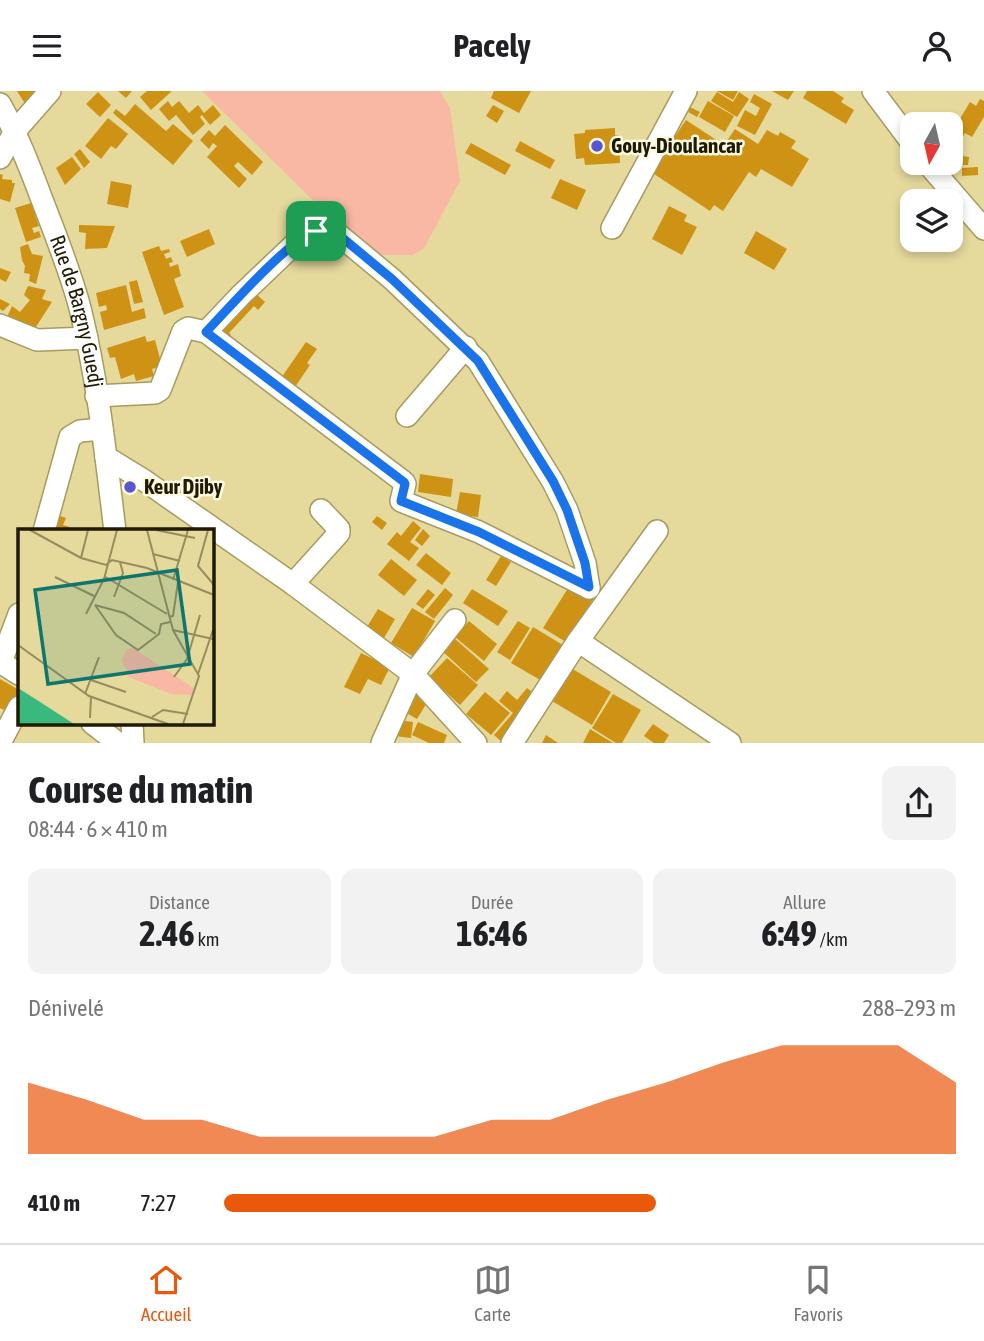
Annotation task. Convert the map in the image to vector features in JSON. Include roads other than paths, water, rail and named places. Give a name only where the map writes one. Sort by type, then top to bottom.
[{"type":"street","points":[[0,158],[15,131],[50,91]]},
{"type":"street","points":[[612,228],[686,91]]},
{"type":"street","points":[[873,91],[900,127]]},
{"type":"street","name":"Rue de Bargny Guedj","points":[[0,104],[15,131],[63,253],[87,338],[115,529]]},
{"type":"street","points":[[937,175],[984,229]]},
{"type":"street","points":[[96,396],[155,393],[160,390],[183,331],[188,328],[206,332],[404,482],[401,501],[479,532],[589,587],[585,563],[567,510],[553,481],[478,361],[392,279],[339,235],[316,231],[301,238],[206,332]]},
{"type":"street","points":[[0,325],[37,340],[87,338]]},
{"type":"street","points":[[407,416],[466,347]]},
{"type":"street","points":[[45,529],[70,437],[80,431],[102,429]]},
{"type":"street","points":[[106,457],[213,529]]},
{"type":"street","points":[[293,585],[339,533],[339,529],[321,510]]},
{"type":"street","points":[[214,529],[413,674],[476,743]]},
{"type":"street","points":[[512,743],[578,641],[657,531]]},
{"type":"street","points":[[18,617],[0,662],[18,673]]},
{"type":"street","points":[[382,743],[413,674],[455,620]]},
{"type":"street","points":[[578,641],[730,743]]},
{"type":"street","points":[[0,743],[18,709]]},
{"type":"street","points":[[95,725],[118,743]]},
{"type":"street","points":[[132,725],[133,743]]},
{"type":"place","name":"Gouy-Dioulancar","points":[[597,146]]},
{"type":"place","name":"Keur Djiby","points":[[130,487]]}]
